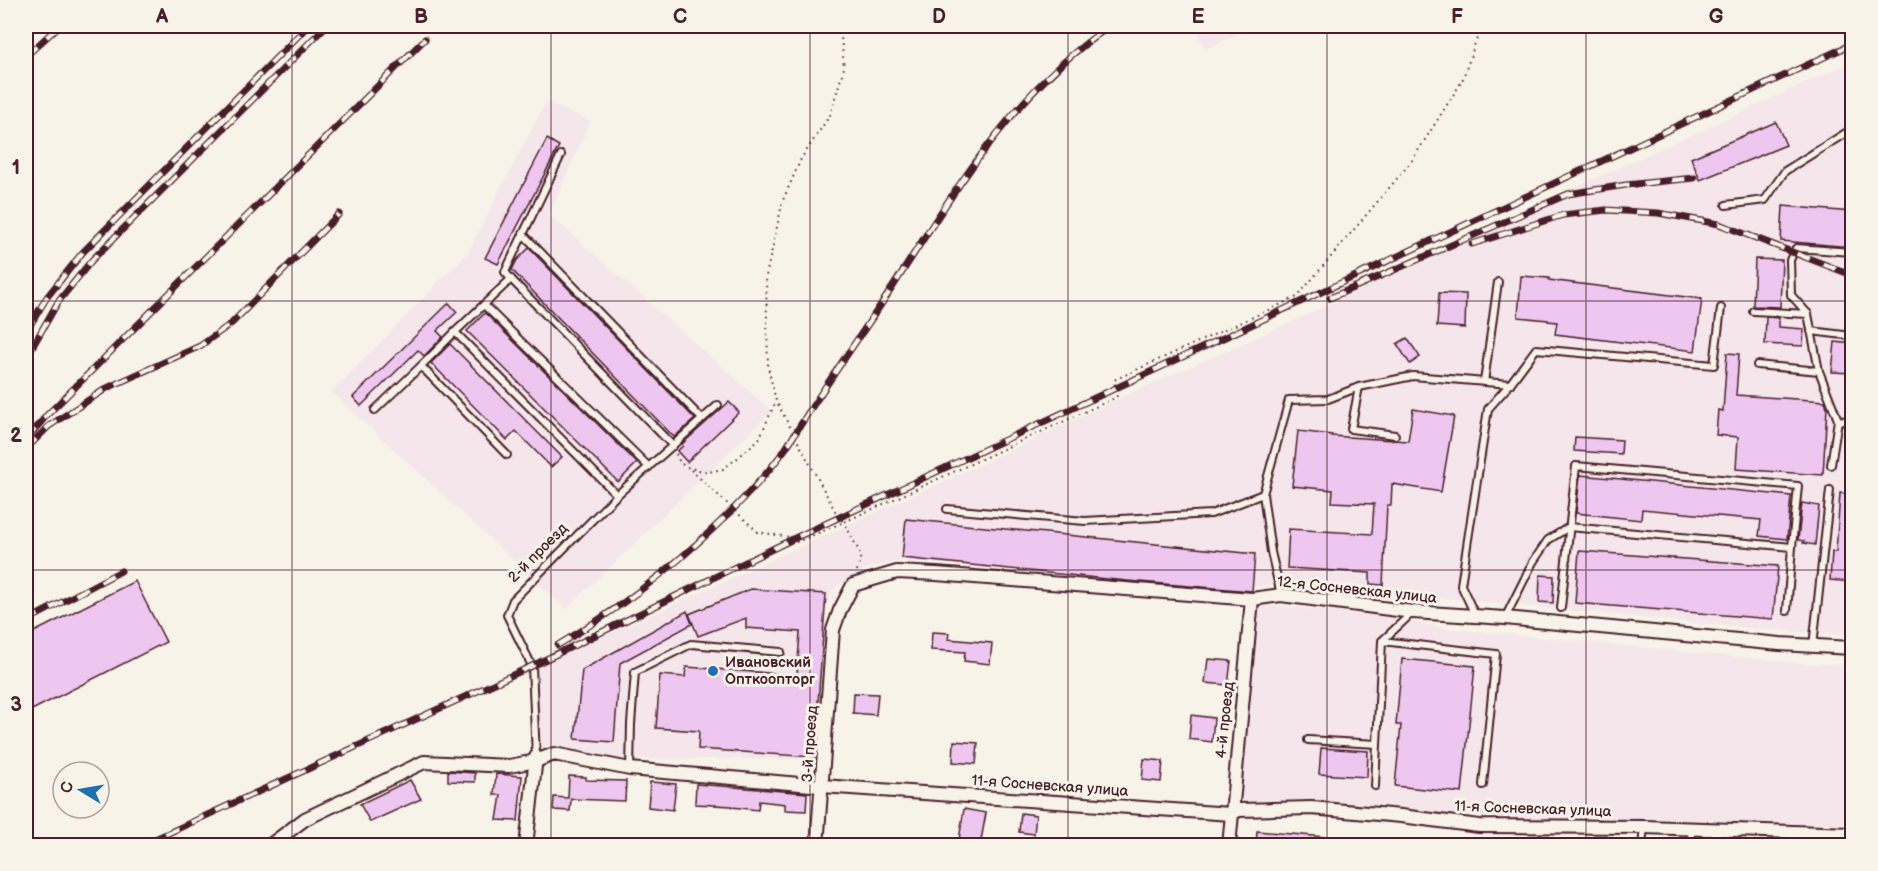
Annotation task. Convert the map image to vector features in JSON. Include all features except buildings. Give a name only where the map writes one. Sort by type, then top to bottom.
[{"type":"street","name":"12-я Сосневская улица","points":[[853,585],[897,572],[1252,598],[1281,595],[1413,612],[1852,648]]},
{"type":"street","name":"3-й проезд","points":[[818,846],[833,630],[853,585]]},
{"type":"street","name":"4-й проезд","points":[[1229,846],[1252,598]]},
{"type":"street","name":"11-я Сосневская улица","points":[[269,846],[305,819],[423,762],[509,766],[554,754],[630,769],[822,786],[1231,814],[1239,810],[1311,808],[1479,826],[1644,826],[1838,839],[1852,834]]},
{"type":"street","name":"2-й проезд","points":[[526,846],[536,759]]},
{"type":"lane","points":[[1726,205],[1765,200],[1785,171],[1852,129]]},
{"type":"lane","points":[[561,155],[505,272],[673,446]]},
{"type":"lane","points":[[523,234],[702,419]]},
{"type":"lane","points":[[1831,465],[1838,420],[1819,371],[1808,314],[1791,295],[1790,260],[1796,248],[1852,252]]},
{"type":"lane","points":[[375,410],[511,279]]},
{"type":"lane","points":[[1484,382],[1498,282]]},
{"type":"lane","points":[[484,305],[649,467]]},
{"type":"lane","points":[[1475,616],[1461,585],[1488,409],[1536,349],[1714,364],[1721,308]]},
{"type":"lane","points":[[1753,311],[1808,314]]},
{"type":"lane","points":[[1811,331],[1852,336]]},
{"type":"lane","points":[[455,332],[617,495]]},
{"type":"lane","points":[[1758,365],[1819,371]]},
{"type":"lane","points":[[421,366],[507,455]]},
{"type":"lane","points":[[1281,595],[1271,552],[1263,494],[1289,400],[1328,399],[1359,387],[1413,376],[1510,384]]},
{"type":"lane","points":[[1359,387],[1351,429],[1395,435]]},
{"type":"lane","name":"2-й проезд","points":[[536,759],[532,666],[507,615],[513,600],[617,495],[718,405]]},
{"type":"lane","points":[[1838,420],[1852,422]]},
{"type":"lane","points":[[1561,608],[1576,466],[1798,486],[1786,610]]},
{"type":"lane","points":[[1814,646],[1830,490]]},
{"type":"lane","points":[[947,509],[1096,521],[1211,514],[1263,494]]},
{"type":"lane","points":[[1505,618],[1533,562],[1548,540],[1569,527],[1792,547]]},
{"type":"lane","points":[[1376,786],[1382,641],[1413,612]]},
{"type":"lane","points":[[1382,641],[1496,654],[1484,785]]},
{"type":"lane","points":[[630,769],[635,672],[691,644],[781,652]]},
{"type":"lane","points":[[1308,740],[1377,744]]},
{"type":"lane","points":[[1642,846],[1644,826]]},
{"type":"lane","points":[[1690,846],[1692,829]]},
{"type":"path","points":[[840,26],[844,68],[830,115],[801,159],[783,200],[766,276],[768,367],[776,401],[861,555],[853,585]]},
{"type":"path","points":[[673,446],[680,463],[689,468],[758,532],[795,538],[797,542],[1117,397],[1114,380],[1297,297],[1412,162],[1462,81],[1481,26]]},
{"type":"path","points":[[689,468],[708,472],[723,469],[741,456],[759,439],[776,401]]},
{"type":"shaded area","points":[[1195,26],[1256,26],[1205,49]]},
{"type":"shaded area","points":[[1852,62],[1852,635],[1675,621],[1438,597],[1272,585],[1246,587],[903,561],[869,567],[832,590],[826,606],[824,641],[809,759],[547,759],[541,742],[534,668],[962,473],[1137,390],[1292,322],[1552,198]]},
{"type":"shaded area","points":[[546,102],[590,121],[549,215],[772,411],[566,609],[332,392],[468,252]]},
{"type":"shaded area","points":[[1269,605],[1384,616],[1444,628],[1810,664],[1852,665],[1852,824],[1479,823],[1234,807],[1250,609]]},
{"type":"railway","points":[[26,56],[59,26]]},
{"type":"railway","points":[[26,332],[47,297],[83,252],[308,26]]},
{"type":"railway","points":[[26,358],[58,302],[92,260],[326,26]]},
{"type":"railway","points":[[558,645],[600,619],[660,575],[717,525],[753,488],[786,448],[964,178],[989,144],[1045,80],[1076,51],[1110,26]]},
{"type":"railway","points":[[26,440],[47,415],[425,39]]},
{"type":"railway","points":[[140,846],[532,666],[795,538],[1852,44]]},
{"type":"railway","points":[[1330,298],[1568,194],[1694,178]]},
{"type":"railway","points":[[1472,244],[1563,215],[1606,210],[1658,213],[1719,224],[1852,275]]},
{"type":"railway","points":[[26,449],[49,426],[107,388],[200,346],[232,323],[339,214]]},
{"type":"railway","points":[[26,621],[121,571]]},
{"type":"place","name":"Ивановский Опткоопторг","points":[[713,671]]}]
